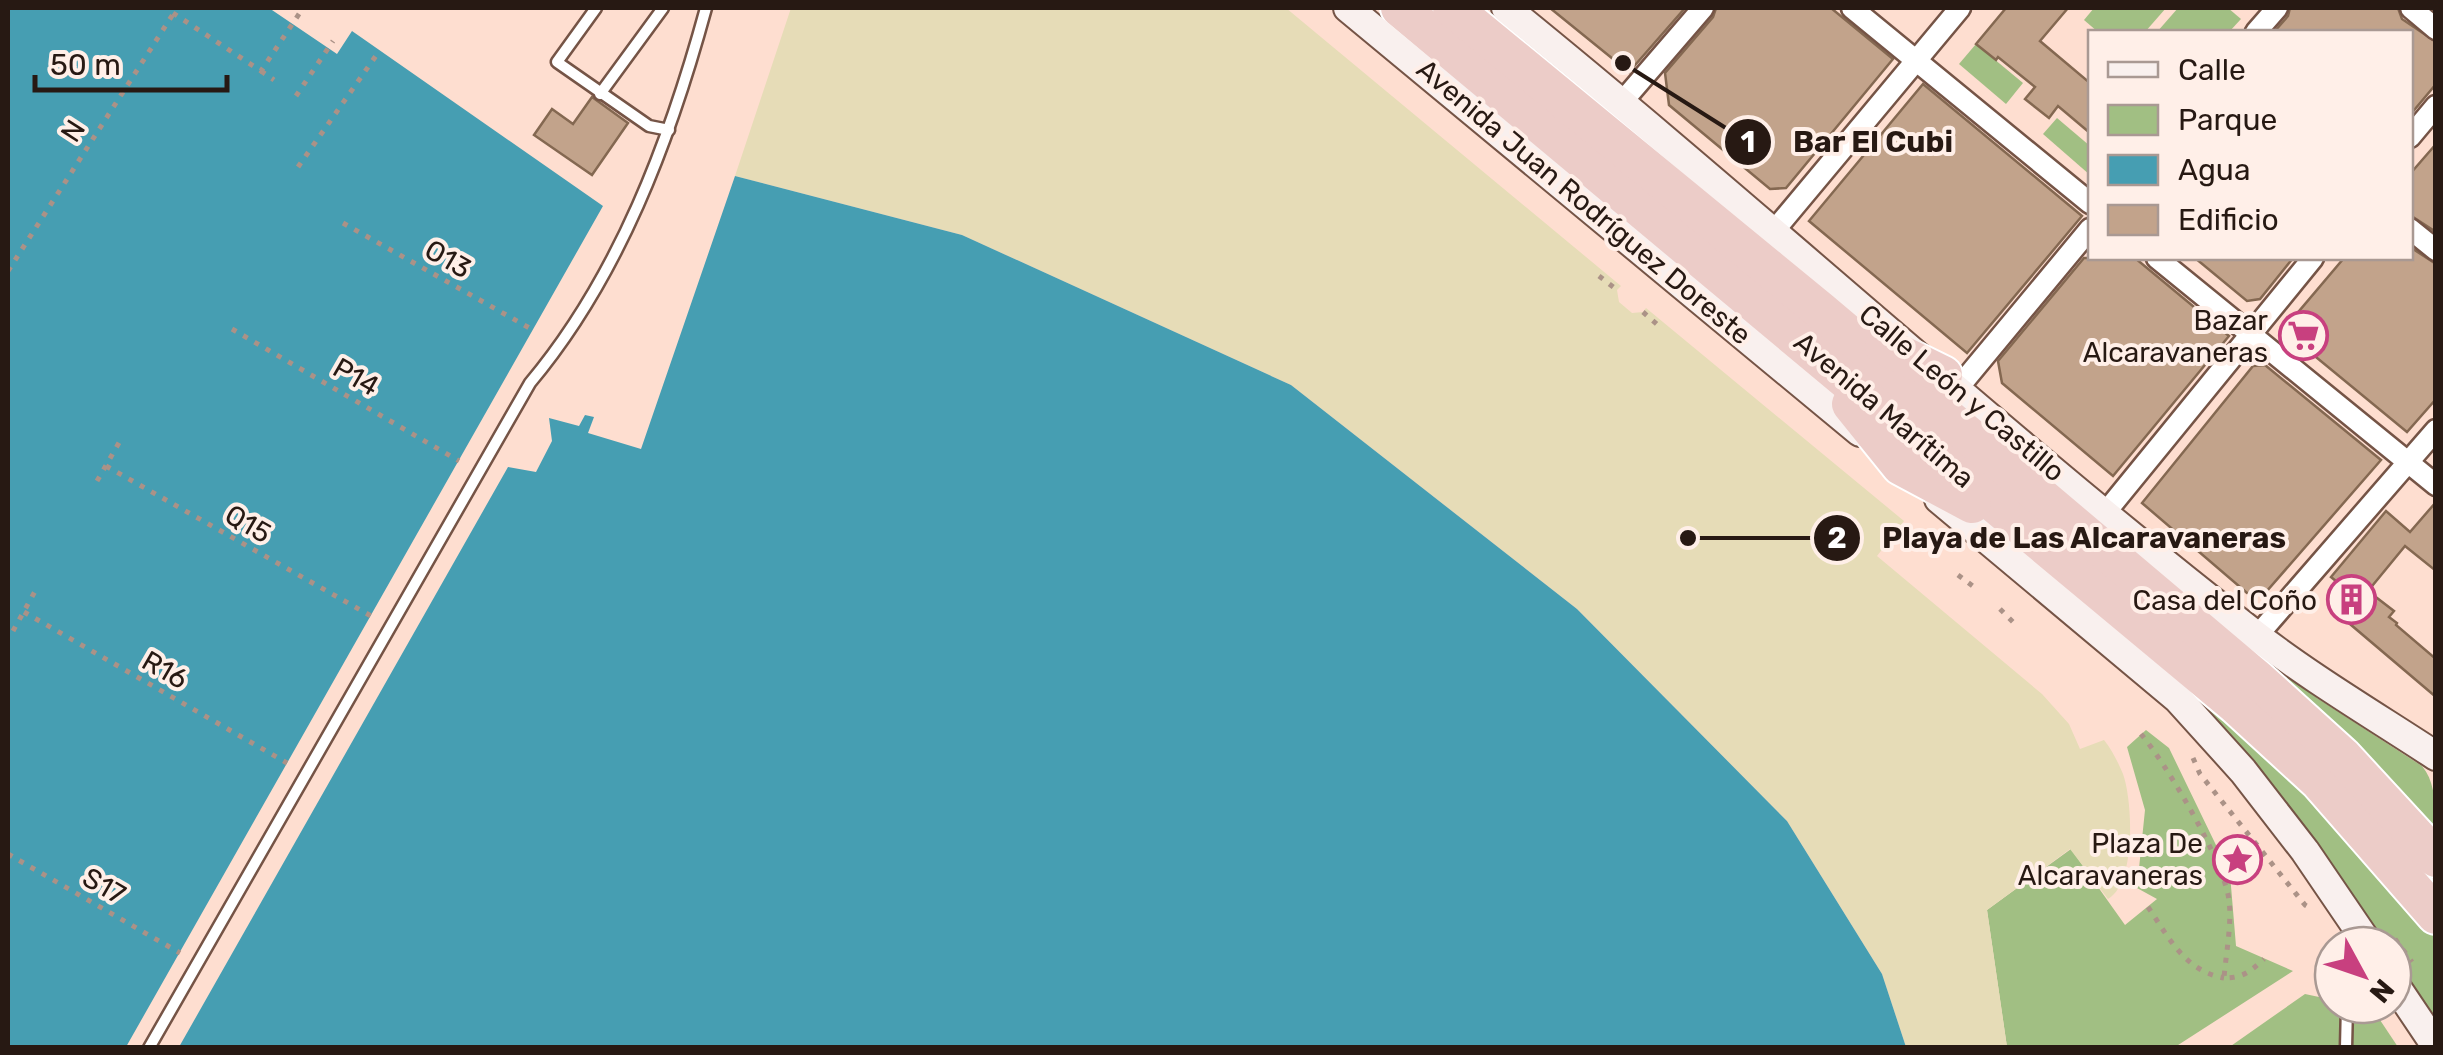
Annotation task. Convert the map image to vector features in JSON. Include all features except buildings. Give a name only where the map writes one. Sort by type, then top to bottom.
[{"type":"highway","name":"Avenida Marítima","points":[[1400,8],[1820,313],[1942,387],[2342,756],[2436,858]]},
{"type":"highway","name":"Avenida Marítima","points":[[1452,8],[1820,313],[2034,536],[2319,780],[2436,915]]},
{"type":"highway","points":[[1820,313],[1900,466],[2034,536]]},
{"type":"highway","points":[[1820,313],[1881,344],[1942,387]]},
{"type":"street","name":"Avenida Juan Rodríguez Doreste","points":[[1348,8],[2178,699],[2243,772],[2312,860],[2355,925]]},
{"type":"street","name":"Calle León y Castillo","points":[[1506,8],[1773,232],[1820,313]]},
{"type":"street","points":[[1622,102],[1702,8]]},
{"type":"street","points":[[1852,8],[2088,200]]},
{"type":"street","points":[[1773,232],[1960,8]]},
{"type":"street","points":[[2258,30],[2277,8]]},
{"type":"street","points":[[2410,8],[2436,28]]},
{"type":"street","points":[[2413,133],[2436,106]]},
{"type":"street","points":[[1942,387],[2088,232]]},
{"type":"street","points":[[2413,232],[2436,250]]},
{"type":"street","points":[[2160,260],[2436,485]]},
{"type":"street","points":[[2105,513],[2310,260]]},
{"type":"street","name":"Calle León y Castillo","points":[[1942,387],[2257,636],[2436,756]]},
{"type":"street","points":[[2257,636],[2436,430]]},
{"type":"street","points":[[2413,1012],[2436,1046]]},
{"type":"lane","points":[[596,8],[556,62],[650,126],[669,130]]},
{"type":"lane","points":[[600,94],[663,8]]},
{"type":"lane","points":[[149,1048],[530,383],[561,346],[626,231],[669,130],[706,8]]},
{"type":"lane","points":[[2343,906],[2347,925]]},
{"type":"path","points":[[261,72],[303,8]]},
{"type":"path","name":"N","points":[[8,271],[175,10],[274,80]]},
{"type":"path","points":[[296,96],[333,41]]},
{"type":"path","points":[[298,167],[380,50]]},
{"type":"path","name":"O13","points":[[344,223],[533,330]]},
{"type":"path","points":[[1599,276],[1617,290]]},
{"type":"path","points":[[1643,312],[1659,326]]},
{"type":"path","name":"P14","points":[[232,329],[459,460]]},
{"type":"path","points":[[97,481],[120,442]]},
{"type":"path","name":"Q15","points":[[106,466],[370,616]]},
{"type":"path","points":[[1958,576],[1974,586]]},
{"type":"path","points":[[13,630],[38,586]]},
{"type":"path","points":[[2000,609],[2015,624]]},
{"type":"path","name":"R16","points":[[24,612],[288,763]]},
{"type":"path","points":[[2141,734],[2163,760],[2223,876],[2229,901],[2224,978]]},
{"type":"path","name":"S17","points":[[8,854],[180,953]]},
{"type":"path","points":[[2148,908],[2177,951],[2210,976],[2238,978],[2251,972],[2264,958]]},
{"type":"green space","points":[[2094,8],[2166,8],[2147,30],[2096,30],[2084,20]]},
{"type":"green space","points":[[2178,8],[2228,8],[2241,19],[2231,30],[2159,30]]},
{"type":"green space","points":[[1976,44],[2023,83],[2006,104],[1959,64]]},
{"type":"green space","points":[[2057,118],[2088,144],[2088,173],[2043,134]]},
{"type":"green space","points":[[2145,556],[2317,698],[2422,766],[2433,791],[2435,838]]},
{"type":"green space","points":[[2098,611],[2228,717],[2336,819],[2399,891],[2435,936],[2435,1018],[2413,985],[2413,925],[2373,925],[2286,802],[2228,735]]},
{"type":"green space","points":[[2146,730],[2169,748],[2230,874],[2236,946],[2293,971],[2175,1047],[2007,1047],[1987,910],[2071,849],[2125,925],[2157,899],[2137,888],[2145,810],[2127,747]]},
{"type":"green space","points":[[2305,994],[2313,996],[2313,1025],[2383,1025],[2398,1047],[2228,1048]]},
{"type":"sand","points":[[791,8],[1286,8],[1621,286],[1617,290],[1619,302],[1632,313],[1646,308],[1904,521],[1877,556],[2042,694],[2069,724],[2080,749],[2104,740],[2126,787],[2130,822],[2128,860],[2124,877],[2108,899],[2070,849],[1987,910],[2007,1047],[1906,1047],[1882,974],[1787,821],[1577,609],[1291,385],[962,235],[735,176]]},
{"type":"water","points":[[8,8],[269,8],[337,54],[352,31],[603,206],[126,1047],[8,1047]]},
{"type":"water","points":[[735,176],[962,235],[1291,385],[1577,609],[1787,821],[1882,974],[1906,1047],[179,1047],[508,467],[536,472],[552,441],[549,418],[579,426],[585,415],[594,417],[588,433],[641,449]]},
{"type":"place","name":"Bar El Cubi","points":[[1623,63]]},
{"type":"place","name":"Bazar Alcaravaneras","points":[[2303,336]]},
{"type":"place","name":"Playa de Las Alcaravaneras","points":[[1688,538]]},
{"type":"place","name":"Casa del Coño","points":[[2352,600]]},
{"type":"place","name":"Plaza De Alcaravaneras","points":[[2238,859]]}]
